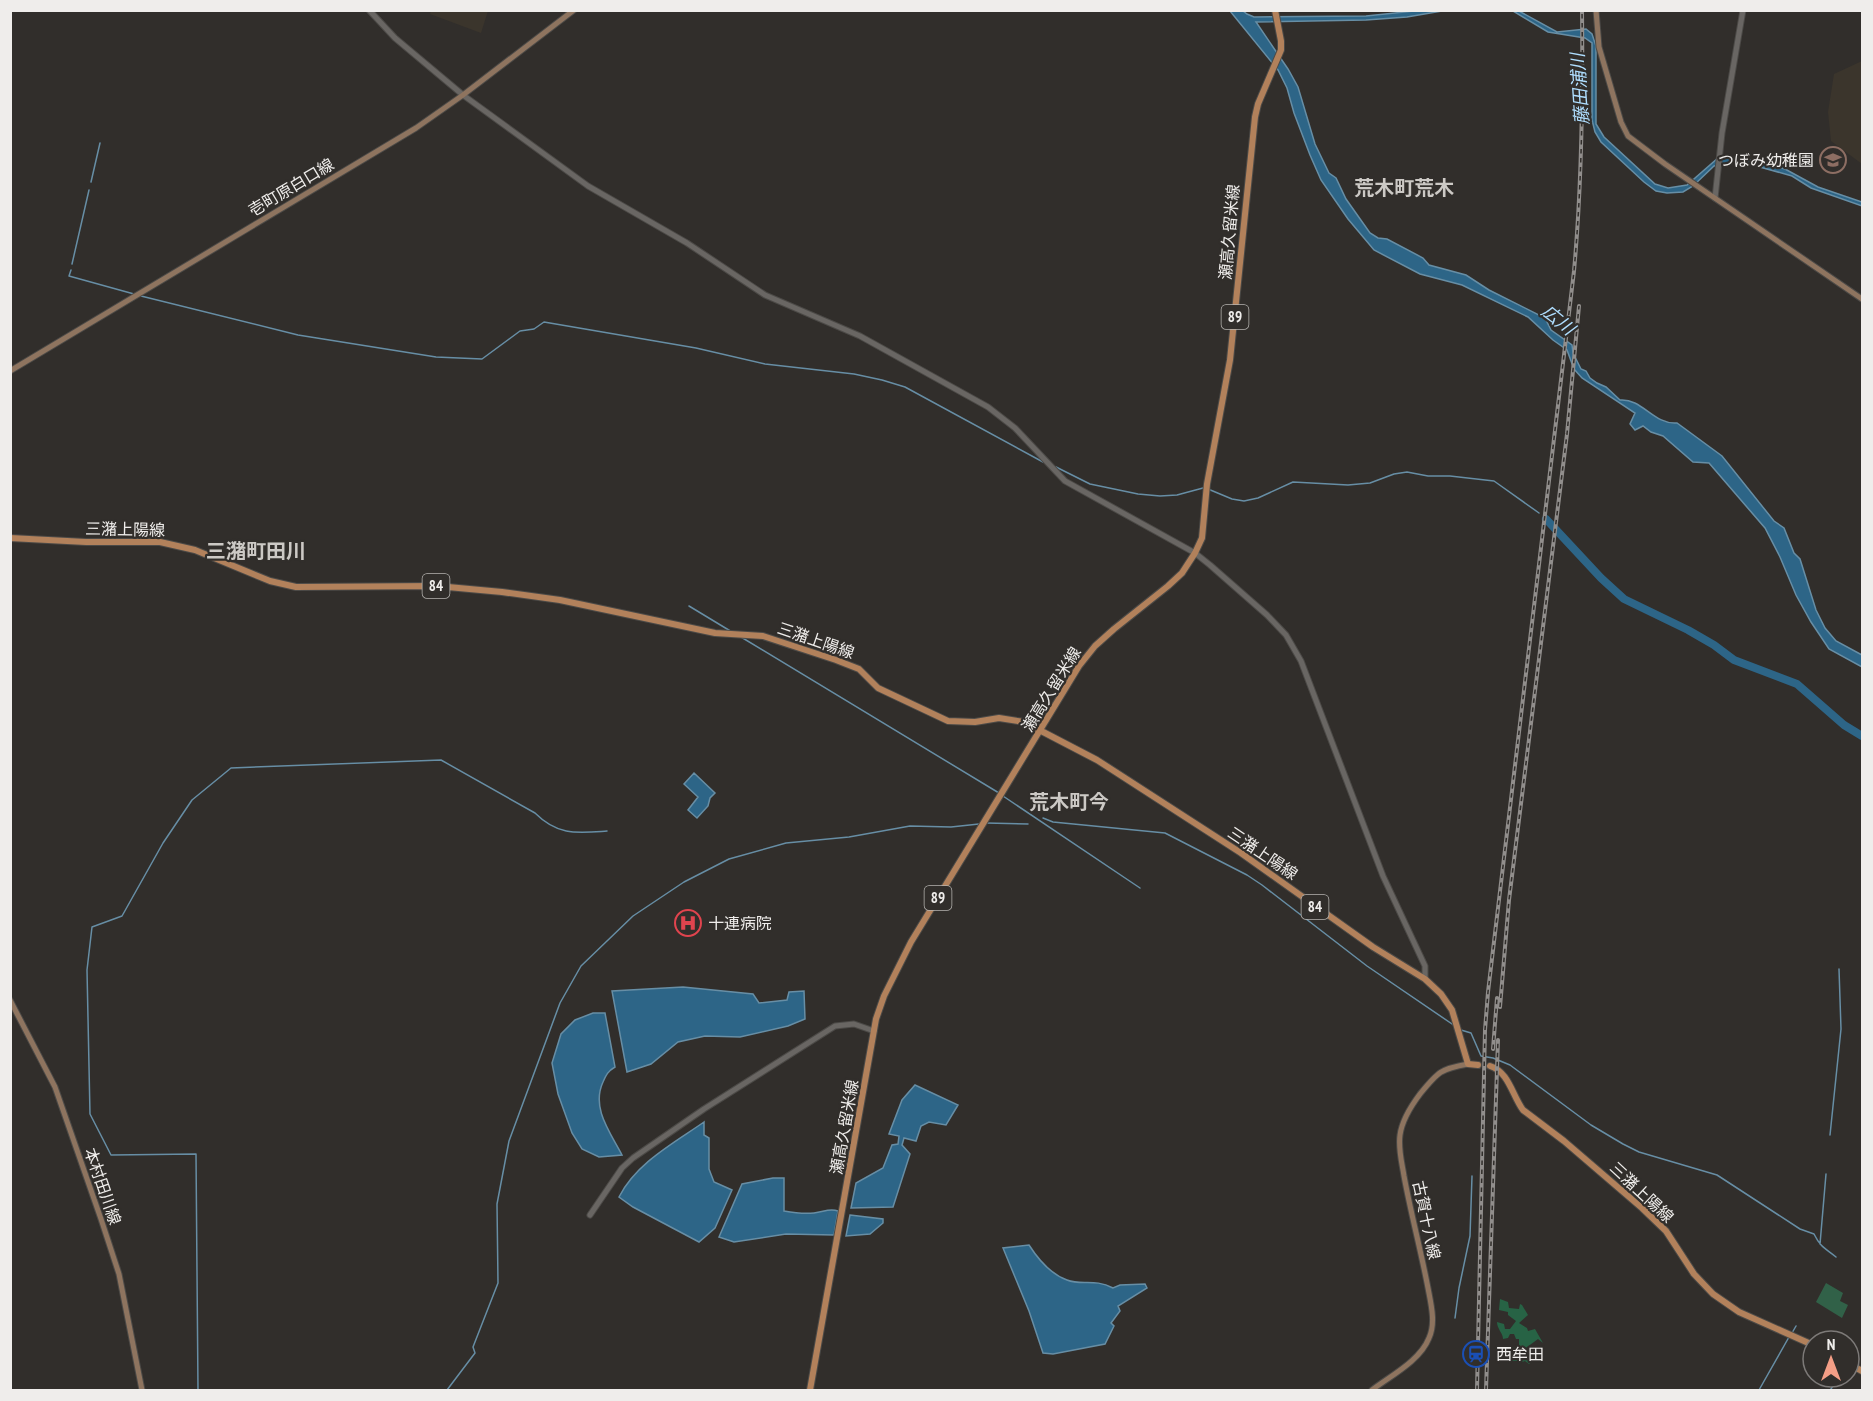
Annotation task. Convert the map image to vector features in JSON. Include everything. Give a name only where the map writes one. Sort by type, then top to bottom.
[{"type":"main road","name":"壱町原白口線","points":[[10,371],[406,134],[463,95],[574,10]]},
{"type":"main road","name":"瀬高久留米線","points":[[810,1390],[874,1031],[884,996],[911,942],[1087,654],[1114,628],[1182,573],[1202,538],[1207,483],[1230,360],[1255,117],[1267,81],[1281,50],[1275,10]]},
{"type":"main road","points":[[1596,10],[1599,47],[1621,122],[1628,136],[1655,157],[1863,298]]},
{"type":"main road","name":"三潴上陽線","points":[[10,538],[86,542],[160,542],[195,550],[270,581],[296,588],[437,586],[502,592],[560,600],[715,633],[763,636],[859,669],[878,688],[942,719],[958,723],[999,718],[1011,719],[1041,730],[1097,760],[1241,853],[1364,941],[1425,979],[1441,994],[1452,1010],[1468,1064]]},
{"type":"main road","name":"本村田川線","points":[[10,1000],[55,1087],[101,1219],[119,1274],[142,1390]]},
{"type":"main road","points":[[1468,1064],[1478,1065]]},
{"type":"main road","name":"古賀十八線","points":[[1372,1390],[1423,1348],[1430,1337],[1432,1326],[1432,1310],[1425,1271],[1411,1218],[1399,1148],[1402,1126],[1413,1103],[1435,1076],[1442,1070],[1468,1064]]},
{"type":"main road","name":"三潴上陽線","points":[[1490,1066],[1505,1075],[1523,1110],[1618,1186],[1666,1231],[1702,1285],[1739,1312],[1801,1339]]},
{"type":"street","points":[[369,10],[395,38],[463,95],[588,186],[687,243],[765,296],[860,336],[980,402],[1015,428],[1065,481],[1195,553],[1267,615],[1286,635],[1301,661],[1383,876],[1425,966],[1425,979]]},
{"type":"street","points":[[1715,198],[1722,133],[1743,10]]},
{"type":"street","points":[[590,1215],[628,1163],[704,1109],[835,1026],[854,1023],[874,1031]]},
{"type":"shaded area","points":[[431,10],[488,11],[481,33],[430,14]]},
{"type":"shaded area","points":[[1862,61],[1862,164],[1831,141],[1828,112],[1834,74]]},
{"type":"green space","points":[[1826,1283],[1843,1293],[1840,1301],[1848,1305],[1842,1318],[1816,1302]]},
{"type":"green space","points":[[1500,1299],[1508,1302],[1509,1308],[1519,1309],[1520,1304],[1522,1305],[1528,1315],[1519,1323],[1528,1331],[1535,1329],[1543,1343],[1538,1339],[1516,1355],[1520,1361],[1500,1361],[1500,1357],[1508,1357],[1507,1350],[1501,1349],[1501,1345],[1511,1348],[1519,1347],[1519,1339],[1516,1339],[1514,1334],[1510,1334],[1508,1338],[1503,1339],[1497,1322],[1504,1324],[1505,1329],[1510,1329],[1516,1321],[1508,1315],[1508,1312],[1499,1310]]},
{"type":"green space","points":[[1535,1353],[1539,1357],[1529,1364],[1520,1361]]},
{"type":"water","points":[[1230,11],[1243,11],[1254,17],[1366,16],[1414,11],[1442,11],[1407,17],[1366,20],[1256,22],[1298,87],[1315,144],[1329,173],[1336,178],[1346,199],[1370,233],[1378,238],[1387,239],[1423,258],[1429,265],[1466,275],[1489,290],[1545,318],[1551,330],[1572,345],[1573,353],[1581,369],[1586,371],[1590,378],[1606,387],[1620,400],[1635,403],[1661,420],[1677,423],[1722,456],[1774,521],[1784,528],[1794,553],[1800,559],[1816,610],[1825,628],[1836,641],[1862,655],[1862,667],[1829,649],[1796,595],[1765,528],[1709,463],[1693,462],[1663,436],[1643,426],[1635,430],[1630,424],[1635,413],[1582,378],[1574,369],[1567,350],[1528,317],[1462,285],[1420,274],[1374,250],[1348,219],[1321,180],[1294,113],[1287,88],[1278,70]]},
{"type":"water","points":[[1513,11],[1519,11],[1557,32],[1586,29],[1592,34],[1596,46],[1596,124],[1604,137],[1655,184],[1668,188],[1687,185],[1718,158],[1740,157],[1785,169],[1818,187],[1862,202],[1862,206],[1811,188],[1792,176],[1742,162],[1714,166],[1693,186],[1683,192],[1656,191],[1601,142],[1595,132],[1592,120],[1592,43],[1585,38],[1548,32]]},
{"type":"water","points":[[694,773],[715,793],[710,798],[708,806],[697,818],[688,810],[698,797],[684,784]]},
{"type":"water","points":[[683,987],[753,994],[759,1003],[787,1000],[789,992],[804,991],[805,1019],[788,1026],[740,1037],[705,1036],[678,1042],[651,1064],[627,1072],[612,991]]},
{"type":"water","points":[[593,1013],[605,1013],[615,1067],[603,1082],[599,1101],[604,1120],[622,1155],[599,1157],[582,1149],[572,1133],[558,1094],[552,1063],[561,1034],[575,1020]]},
{"type":"water","points":[[915,1085],[958,1105],[946,1125],[929,1122],[921,1126],[916,1141],[904,1138],[902,1145],[910,1154],[893,1207],[851,1208],[856,1183],[883,1168],[892,1145],[898,1144],[899,1136],[889,1134],[902,1100]]},
{"type":"water","points":[[704,1122],[704,1135],[709,1138],[709,1169],[714,1182],[732,1190],[715,1228],[699,1242],[633,1207],[619,1197],[626,1185],[645,1164]]},
{"type":"water","points":[[784,1178],[784,1211],[818,1213],[829,1210],[838,1211],[834,1235],[786,1234],[734,1242],[719,1237],[742,1184]]},
{"type":"water","points":[[850,1215],[883,1219],[883,1223],[870,1234],[846,1236]]},
{"type":"water","points":[[1029,1245],[1045,1266],[1067,1280],[1100,1283],[1113,1288],[1120,1285],[1145,1284],[1147,1288],[1118,1306],[1120,1311],[1111,1323],[1114,1326],[1105,1344],[1053,1354],[1043,1353],[1029,1311],[1003,1248]]},
{"type":"waterway","points":[[91,182],[100,143]]},
{"type":"waterway","points":[[72,264],[89,190]]},
{"type":"waterway","points":[[71,270],[69,276],[134,294]]},
{"type":"waterway","points":[[141,296],[298,335],[436,357],[482,359],[520,331],[534,329],[544,322],[696,348],[765,364],[854,374],[905,387],[1043,462]]},
{"type":"waterway","points":[[1056,467],[1090,484],[1138,494],[1177,495],[1203,488]]},
{"type":"waterway","points":[[1208,489],[1232,499],[1244,501],[1258,498],[1293,482],[1348,485],[1370,483],[1407,472],[1428,476],[1494,481],[1539,513]]},
{"type":"waterway","points":[[1546,519],[1601,578],[1624,599],[1688,630],[1734,660],[1797,684],[1844,725],[1862,736]]},
{"type":"waterway","points":[[689,606],[732,632]]},
{"type":"waterway","points":[[741,637],[999,793]]},
{"type":"waterway","points":[[198,1390],[196,1154],[111,1155],[90,1114],[87,970],[92,927],[122,916],[163,843],[192,800],[231,768],[441,760],[535,813],[552,826],[577,832],[607,831]]},
{"type":"waterway","points":[[1003,796],[1140,888]]},
{"type":"waterway","points":[[1043,818],[1053,822],[1165,833],[1247,875],[1367,966],[1455,1026]]},
{"type":"waterway","points":[[986,823],[1028,824]]},
{"type":"waterway","points":[[447,1390],[475,1353],[473,1347],[498,1283],[497,1204],[509,1141],[560,1003],[581,966],[633,916],[684,882],[729,859],[786,843],[849,837],[910,826],[951,827],[979,824]]},
{"type":"waterway","points":[[1830,1135],[1841,1029],[1839,969]]},
{"type":"waterway","points":[[1461,1030],[1471,1033],[1481,1056],[1510,1065],[1591,1125],[1639,1152],[1717,1175],[1800,1229],[1814,1234],[1821,1245],[1836,1257]]},
{"type":"waterway","points":[[1820,1244],[1826,1174]]},
{"type":"waterway","points":[[1455,1318],[1470,1236],[1472,1176]]},
{"type":"waterway","points":[[1792,1333],[1796,1326]]},
{"type":"waterway","points":[[1759,1390],[1789,1337]]},
{"type":"railway","points":[[1477,1390],[1485,1030],[1574,271],[1579,206],[1582,10]]},
{"type":"railway","points":[[1500,1007],[1509,900],[1567,434],[1579,306]]},
{"type":"railway","points":[[1493,1049],[1497,998]]},
{"type":"railway","points":[[1486,1390],[1498,1040]]},
{"type":"place","name":"つぼみ幼稚園","points":[[1833,160]]},
{"type":"place","name":"十連病院","points":[[688,923]]},
{"type":"place","name":"西牟田","points":[[1476,1354]]},
{"type":"district","name":"荒木町荒木","points":[[1404,188]]},
{"type":"district","name":"三潴町田川","points":[[256,551]]},
{"type":"district","name":"荒木町今","points":[[1069,802]]},
{"type":"water label","name":"藤田浦川","points":[[1580,89]]},
{"type":"water label","name":"広川","points":[[1558,320]]}]
